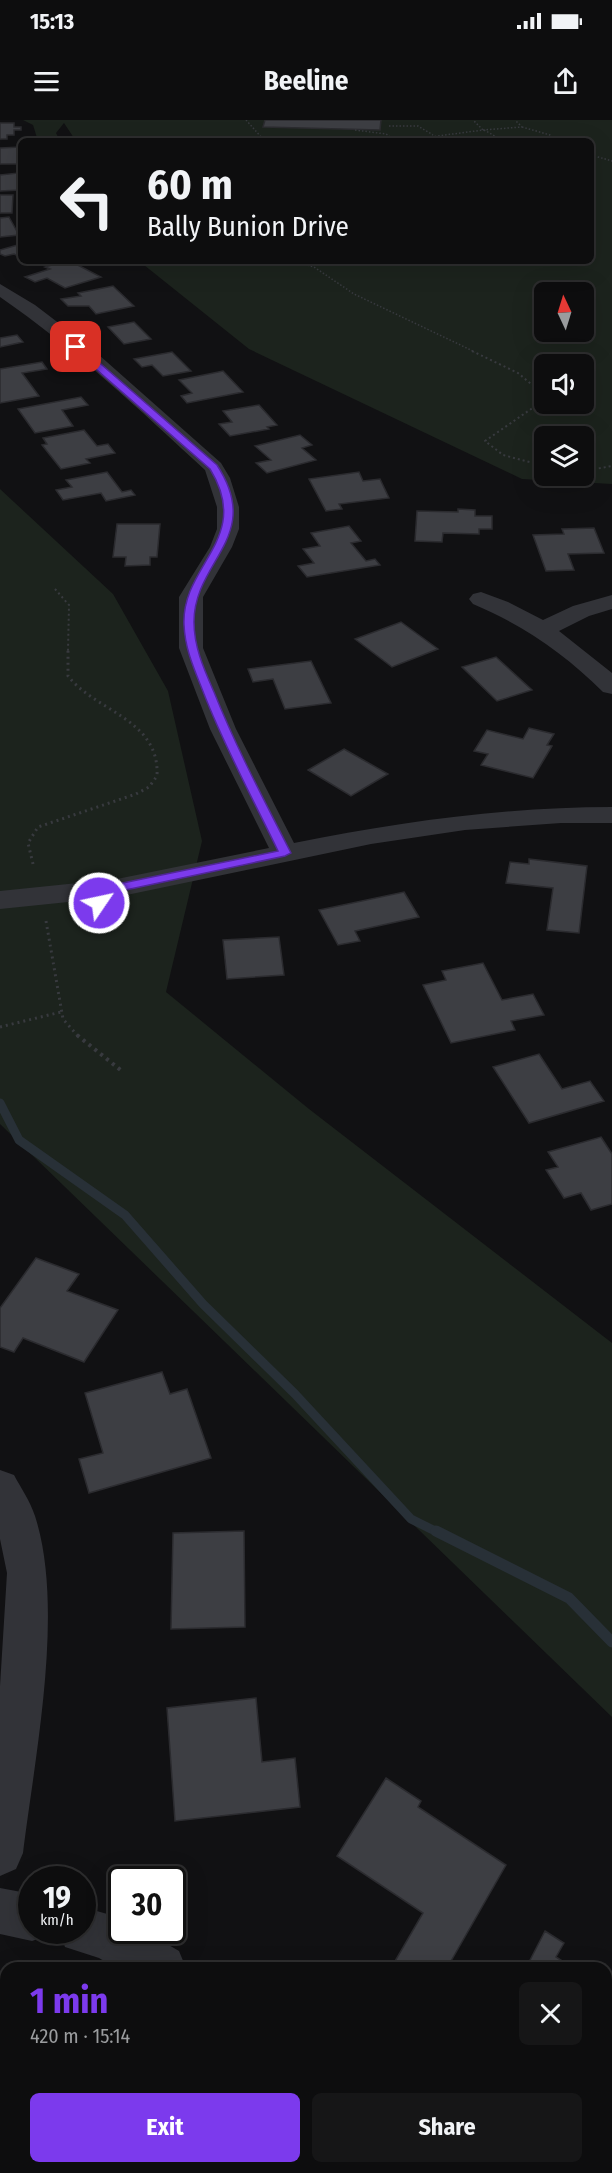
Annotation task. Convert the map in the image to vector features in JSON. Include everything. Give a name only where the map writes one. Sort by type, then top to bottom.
[{"type":"street","points":[[0,289],[24,305],[128,389],[214,467],[220,478],[228,507],[228,529],[221,546],[191,597],[189,623],[191,648],[223,729],[285,853]]},
{"type":"street","points":[[481,599],[509,610],[542,630],[583,659],[612,687]]},
{"type":"street","points":[[542,630],[581,611],[612,602]]},
{"type":"street","points":[[0,900],[117,888],[371,836],[465,822],[561,815],[612,815]]},
{"type":"street","points":[[0,919],[99,903],[117,888]]},
{"type":"street","points":[[0,1487],[15,1515],[27,1573],[24,1666],[0,1853]]},
{"type":"street","points":[[0,1911],[18,1915]]},
{"type":"street","points":[[96,1934],[106,1936],[152,1962]]},
{"type":"path","points":[[246,120],[261,138]]},
{"type":"path","points":[[473,120],[483,130],[498,138]]},
{"type":"path","points":[[515,120],[522,127]]},
{"type":"path","points":[[390,126],[420,127],[434,136]]},
{"type":"path","points":[[420,138],[522,127],[554,138]]},
{"type":"path","points":[[355,130],[386,134],[393,138]]},
{"type":"path","points":[[594,155],[612,161]]},
{"type":"path","points":[[304,264],[314,267],[354,294],[518,373],[534,387]]},
{"type":"path","points":[[534,407],[508,426],[488,435],[485,441],[493,449],[512,458],[534,464]]},
{"type":"path","points":[[594,469],[612,466]]},
{"type":"path","points":[[33,864],[28,843],[38,827],[130,795],[156,779],[157,771],[154,753],[140,730],[122,715],[83,694],[68,676],[69,605],[55,589]]},
{"type":"path","points":[[46,921],[61,1012],[77,1035],[123,1072]]},
{"type":"path","points":[[0,1027],[61,1012]]},
{"type":"shaded area","points":[[23,120],[612,120],[612,484],[594,483],[594,426],[534,426],[534,480],[522,479],[249,349],[143,264],[594,264],[594,138],[74,138],[64,123],[56,133],[58,138],[37,138],[33,125]]},
{"type":"shaded area","points":[[0,489],[113,594],[168,691],[202,841],[166,992],[309,1109],[612,1343],[612,1717],[0,1124]]},
{"type":"building","points":[[265,120],[381,120],[380,130],[263,127]]},
{"type":"building","points":[[0,123],[14,123],[14,127],[21,127],[21,130],[14,130],[14,135],[7,135],[7,139],[0,139]]},
{"type":"building","points":[[18,147],[18,164],[0,164],[0,148]]},
{"type":"building","points":[[18,173],[18,190],[0,191],[0,175]]},
{"type":"building","points":[[0,195],[13,195],[12,213],[0,213]]},
{"type":"building","points":[[9,217],[18,235],[0,237],[0,218]]},
{"type":"building","points":[[18,245],[18,256],[14,254],[5,256],[0,254],[0,250]]},
{"type":"building","points":[[55,264],[76,264],[101,277],[65,288],[47,278],[35,282],[25,277],[50,269],[45,267]]},
{"type":"building","points":[[113,286],[134,306],[96,314],[89,306],[68,306],[61,299],[81,296],[78,293]]},
{"type":"building","points":[[134,322],[151,339],[124,344],[108,327]]},
{"type":"building","points":[[17,335],[23,342],[0,347],[0,338]]},
{"type":"building","points":[[172,352],[191,371],[163,376],[152,365],[142,367],[134,359]]},
{"type":"building","points":[[42,362],[47,369],[22,373],[39,396],[0,403],[0,369]]},
{"type":"building","points":[[223,371],[243,392],[187,403],[181,396],[192,393],[179,380]]},
{"type":"building","points":[[81,397],[88,405],[62,410],[73,426],[35,433],[18,409]]},
{"type":"building","points":[[259,405],[277,425],[267,427],[269,429],[230,436],[219,424],[232,422],[223,411]]},
{"type":"building","points":[[84,430],[97,446],[108,444],[115,453],[86,459],[90,463],[61,469],[42,445],[47,444],[43,438]]},
{"type":"building","points":[[300,435],[312,445],[302,448],[316,460],[267,473],[256,463],[271,460],[255,446]]},
{"type":"building","points":[[107,472],[122,492],[131,490],[135,495],[106,501],[101,493],[63,500],[56,490],[72,487],[66,480]]},
{"type":"building","points":[[359,472],[363,481],[380,479],[389,498],[339,504],[342,509],[326,511],[309,479]]},
{"type":"building","points":[[458,509],[475,510],[475,516],[492,516],[492,529],[479,529],[479,534],[443,533],[442,542],[415,541],[417,511],[458,512]]},
{"type":"building","points":[[117,524],[160,524],[157,557],[150,557],[150,565],[125,566],[126,557],[113,557]]},
{"type":"building","points":[[349,526],[361,541],[351,543],[366,561],[375,559],[380,565],[307,577],[298,566],[314,563],[303,549],[320,546],[311,533]]},
{"type":"building","points":[[594,528],[604,553],[568,554],[574,570],[546,571],[533,535],[564,534],[562,529]]},
{"type":"building","points":[[401,622],[438,649],[392,667],[355,639]]},
{"type":"building","points":[[496,657],[532,690],[497,701],[462,667]]},
{"type":"building","points":[[311,661],[331,703],[285,709],[273,679],[253,682],[248,669]]},
{"type":"building","points":[[529,728],[554,734],[547,745],[552,746],[533,778],[481,765],[488,754],[474,751],[487,730],[523,739]]},
{"type":"building","points":[[344,749],[388,774],[351,796],[308,770]]},
{"type":"building","points":[[529,859],[587,866],[579,933],[547,930],[553,888],[506,883],[510,862],[529,864]]},
{"type":"building","points":[[404,892],[419,917],[355,931],[360,941],[338,945],[319,910]]},
{"type":"building","points":[[279,937],[284,975],[227,979],[223,940]]},
{"type":"building","points":[[483,963],[502,1000],[533,994],[544,1015],[511,1021],[515,1030],[451,1043],[423,985],[446,980],[442,971]]},
{"type":"building","points":[[539,1054],[562,1089],[590,1081],[604,1101],[529,1123],[493,1067]]},
{"type":"building","points":[[601,1137],[612,1154],[612,1204],[591,1210],[581,1193],[564,1198],[546,1170],[558,1167],[548,1152]]},
{"type":"building","points":[[36,1258],[79,1274],[67,1291],[118,1310],[84,1362],[23,1338],[14,1352],[0,1347],[0,1308]]},
{"type":"building","points":[[162,1372],[170,1394],[187,1389],[211,1458],[89,1493],[79,1459],[103,1453],[85,1393]]},
{"type":"building","points":[[244,1531],[245,1627],[171,1629],[173,1533]]},
{"type":"building","points":[[256,1698],[262,1762],[295,1758],[300,1807],[175,1821],[167,1708]]},
{"type":"building","points":[[386,1778],[421,1801],[418,1807],[506,1865],[450,1962],[394,1962],[423,1913],[337,1856]]},
{"type":"building","points":[[545,1931],[564,1943],[556,1957],[564,1962],[529,1962]]},
{"type":"waterway","points":[[0,1103],[19,1140],[125,1215],[203,1304],[295,1394],[411,1519],[439,1533]]},
{"type":"waterway","points":[[436,1531],[569,1598],[612,1642]]},
{"type":"route","points":[[76,347],[128,389],[214,467],[220,478],[228,507],[228,529],[221,546],[191,597],[189,623],[191,648],[223,729],[285,853],[117,888],[99,903]]}]
